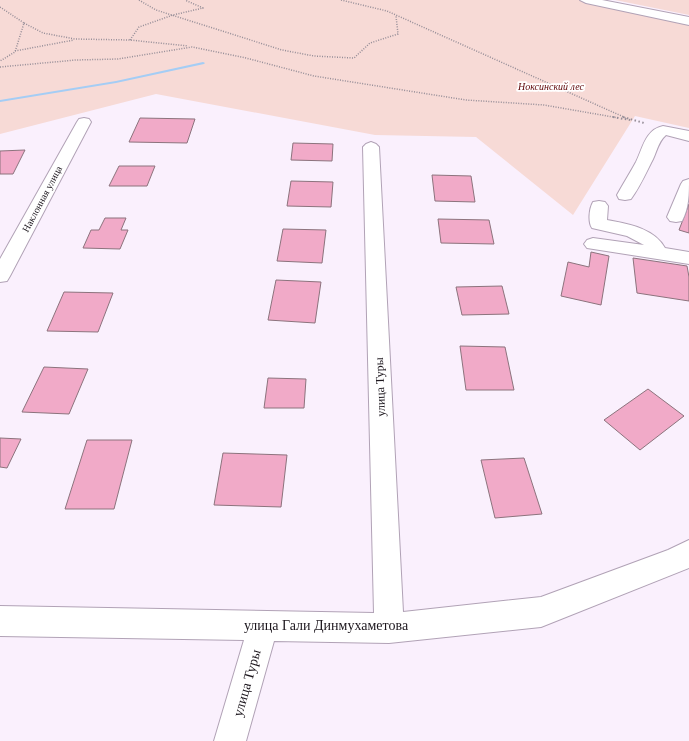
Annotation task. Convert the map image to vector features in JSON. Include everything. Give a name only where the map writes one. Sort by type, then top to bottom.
[{"type":"street","points":[[586,0],[689,21]]},
{"type":"street","name":"Наклонная улица","points":[[0,276],[84,122]]},
{"type":"street","points":[[625,195],[645,159],[652,140],[658,133],[663,130],[689,136]]},
{"type":"street","name":"улица Туры","points":[[371,147],[389,628]]},
{"type":"street","points":[[676,216],[689,184]]},
{"type":"street","points":[[599,206],[598,224],[644,237],[652,243],[658,254]]},
{"type":"street","points":[[593,244],[689,258]]},
{"type":"street","name":"улица Гали Динмухаметова","points":[[0,621],[389,628],[540,612],[689,554]]},
{"type":"street","name":"улица Туры","points":[[230,741],[263,625]]},
{"type":"path","points":[[139,0],[156,10],[282,50],[314,56],[354,58],[370,43],[398,34],[396,15]]},
{"type":"path","points":[[130,40],[139,27],[174,15],[203,8],[185,0]]},
{"type":"path","points":[[341,0],[387,11],[630,120]]},
{"type":"path","points":[[0,7],[43,33],[75,39],[130,40],[192,47],[246,58],[314,76],[466,100],[544,105],[645,123]]},
{"type":"path","points":[[15,51],[24,22]]},
{"type":"path","points":[[0,61],[15,51],[75,39]]},
{"type":"path","points":[[0,67],[76,60],[118,59],[192,47]]},
{"type":"green space","name":"Ноксинский лес","points":[[0,0],[579,0],[689,22],[689,128],[635,116],[573,215],[476,137],[375,135],[156,94],[0,134]]},
{"type":"green space","points":[[615,0],[689,0],[689,15]]},
{"type":"building","points":[[140,118],[195,119],[187,143],[129,142]]},
{"type":"building","points":[[293,143],[333,144],[332,161],[291,160]]},
{"type":"building","points":[[25,150],[13,174],[0,174],[0,151]]},
{"type":"building","points":[[119,166],[155,166],[147,186],[109,186]]},
{"type":"building","points":[[432,175],[471,176],[475,202],[435,201]]},
{"type":"building","points":[[291,181],[333,182],[331,207],[287,206]]},
{"type":"building","points":[[689,204],[689,233],[679,230]]},
{"type":"building","points":[[105,218],[126,218],[121,230],[128,230],[120,249],[83,248],[91,230],[99,230]]},
{"type":"building","points":[[438,219],[489,220],[494,244],[441,243]]},
{"type":"building","points":[[283,229],[326,230],[322,263],[277,261]]},
{"type":"building","points":[[591,252],[609,256],[601,305],[561,296],[568,262],[589,267]]},
{"type":"building","points":[[633,258],[687,266],[689,277],[689,301],[637,293]]},
{"type":"building","points":[[276,280],[321,282],[315,323],[268,320]]},
{"type":"building","points":[[502,286],[509,314],[462,315],[456,287]]},
{"type":"building","points":[[64,292],[113,293],[98,332],[47,331]]},
{"type":"building","points":[[460,346],[505,347],[514,390],[466,390]]},
{"type":"building","points":[[44,367],[88,369],[69,414],[22,412]]},
{"type":"building","points":[[268,378],[306,379],[304,408],[264,408]]},
{"type":"building","points":[[648,389],[684,416],[640,450],[604,420]]},
{"type":"building","points":[[0,438],[21,439],[7,468],[0,467]]},
{"type":"building","points":[[87,440],[132,440],[114,509],[65,509]]},
{"type":"building","points":[[223,453],[287,455],[281,507],[214,505]]},
{"type":"building","points":[[524,458],[542,514],[495,518],[481,460]]},
{"type":"waterway","points":[[0,101],[116,82],[203,63]]}]
